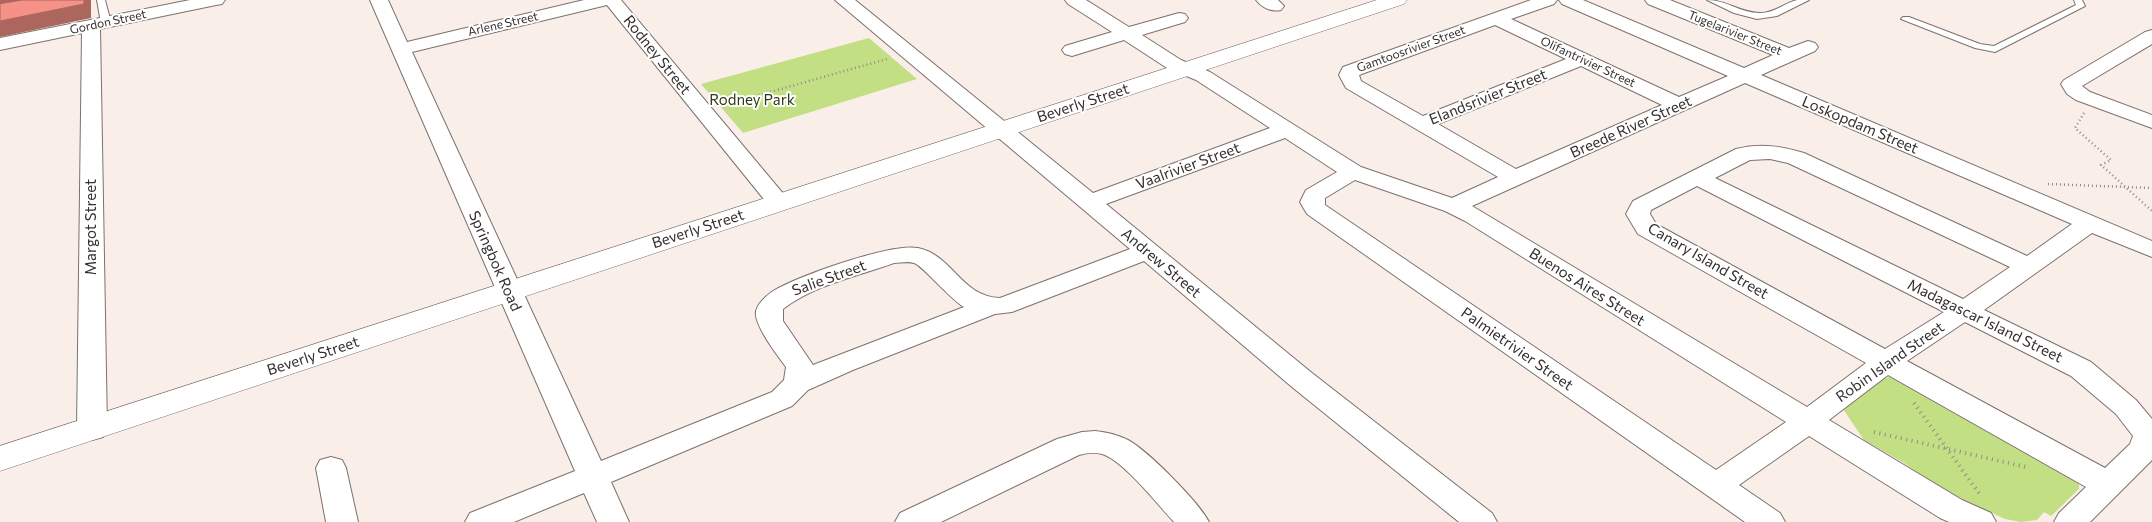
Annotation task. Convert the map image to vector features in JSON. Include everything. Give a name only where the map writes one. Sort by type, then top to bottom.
[{"type":"street","name":"Gordon Street","points":[[0,44],[216,0]]},
{"type":"street","name":"Springbok Road","points":[[379,0],[613,522]]},
{"type":"street","name":"Arlene Street","points":[[401,49],[606,0]]},
{"type":"street","name":"Rodney Street","points":[[612,0],[779,203]]},
{"type":"street","name":"Andrew Street","points":[[844,0],[1302,380],[1481,522]]},
{"type":"street","name":"Buenos Aires Street","points":[[1074,0],[1174,64],[1203,76],[1353,172],[1453,206],[1473,216],[1950,509],[1984,513]]},
{"type":"street","name":"Beverly Street","points":[[0,459],[1396,0]]},
{"type":"street","name":"Gamtoosrivier Street","points":[[1515,178],[1353,84],[1350,80],[1350,71],[1548,0]]},
{"type":"street","name":"Loskopdam Street","points":[[1568,0],[2152,250]]},
{"type":"street","name":"Tugelarivier Street","points":[[1654,0],[1790,55]]},
{"type":"street","points":[[1072,50],[1179,18]]},
{"type":"street","name":"Olifantrivier Street","points":[[1496,19],[1679,105]]},
{"type":"street","name":"Margot Street","points":[[92,429],[98,24]]},
{"type":"street","points":[[2152,36],[2072,82],[2071,87],[2090,99],[2152,122]]},
{"type":"street","name":"Breede River Street","points":[[1453,206],[1808,46]]},
{"type":"street","name":"Elandsrivier Street","points":[[1420,124],[1583,59]]},
{"type":"street","name":"Vaalrivier Street","points":[[1089,202],[1286,130]]},
{"type":"street","name":"Canary Island Street","points":[[2028,266],[1780,152],[1744,154],[1641,206],[1638,214],[1647,229],[2109,485]]},
{"type":"street","name":"Palmietrivier Street","points":[[1353,172],[1314,195],[1312,202],[1316,209],[1769,522]]},
{"type":"street","name":"Madagascar Island Street","points":[[1698,178],[2081,369],[2101,384],[2140,423],[2148,435],[2144,449],[2070,522]]},
{"type":"street","name":"Robin Island Street","points":[[1716,486],[1807,422],[1896,368],[1964,311],[2090,223]]},
{"type":"street","name":"Salie Street","points":[[798,383],[800,367],[770,322],[768,313],[771,306],[789,292],[891,256],[905,255],[925,258],[965,298],[989,307],[1003,306],[1018,302],[1147,251]]},
{"type":"street","points":[[481,522],[782,399],[798,383],[843,363],[989,307]]},
{"type":"street","points":[[912,522],[1068,447],[1078,443],[1097,441],[1109,443],[1128,453],[1194,522]]},
{"type":"street","points":[[331,468],[342,522]]},
{"type":"lane","points":[[98,24],[101,0]]},
{"type":"lane","points":[[1711,0],[1745,13],[1760,16],[1768,15],[1805,0]]},
{"type":"lane","points":[[1906,19],[1978,46],[1995,49],[2081,6],[2078,0]]},
{"type":"path","points":[[703,112],[909,52]]},
{"type":"path","points":[[2090,99],[2075,128],[2111,160],[2101,165],[2152,211]]},
{"type":"path","points":[[2008,188],[2015,183],[2152,188]]},
{"type":"path","points":[[1896,368],[1897,380],[1948,449],[1984,513]]},
{"type":"path","points":[[1864,430],[2031,468]]},
{"type":"green space","name":"Rodney Park","points":[[869,38],[917,79],[743,133],[701,84]]},
{"type":"green space","points":[[1895,377],[2077,478],[2079,489],[2051,516],[2044,512],[2037,520],[2021,522],[2005,519],[1939,488],[1904,463],[1864,440],[1843,409],[1881,380]]},
{"type":"building","points":[[22,0],[84,0],[84,4],[0,21],[0,4]]}]
